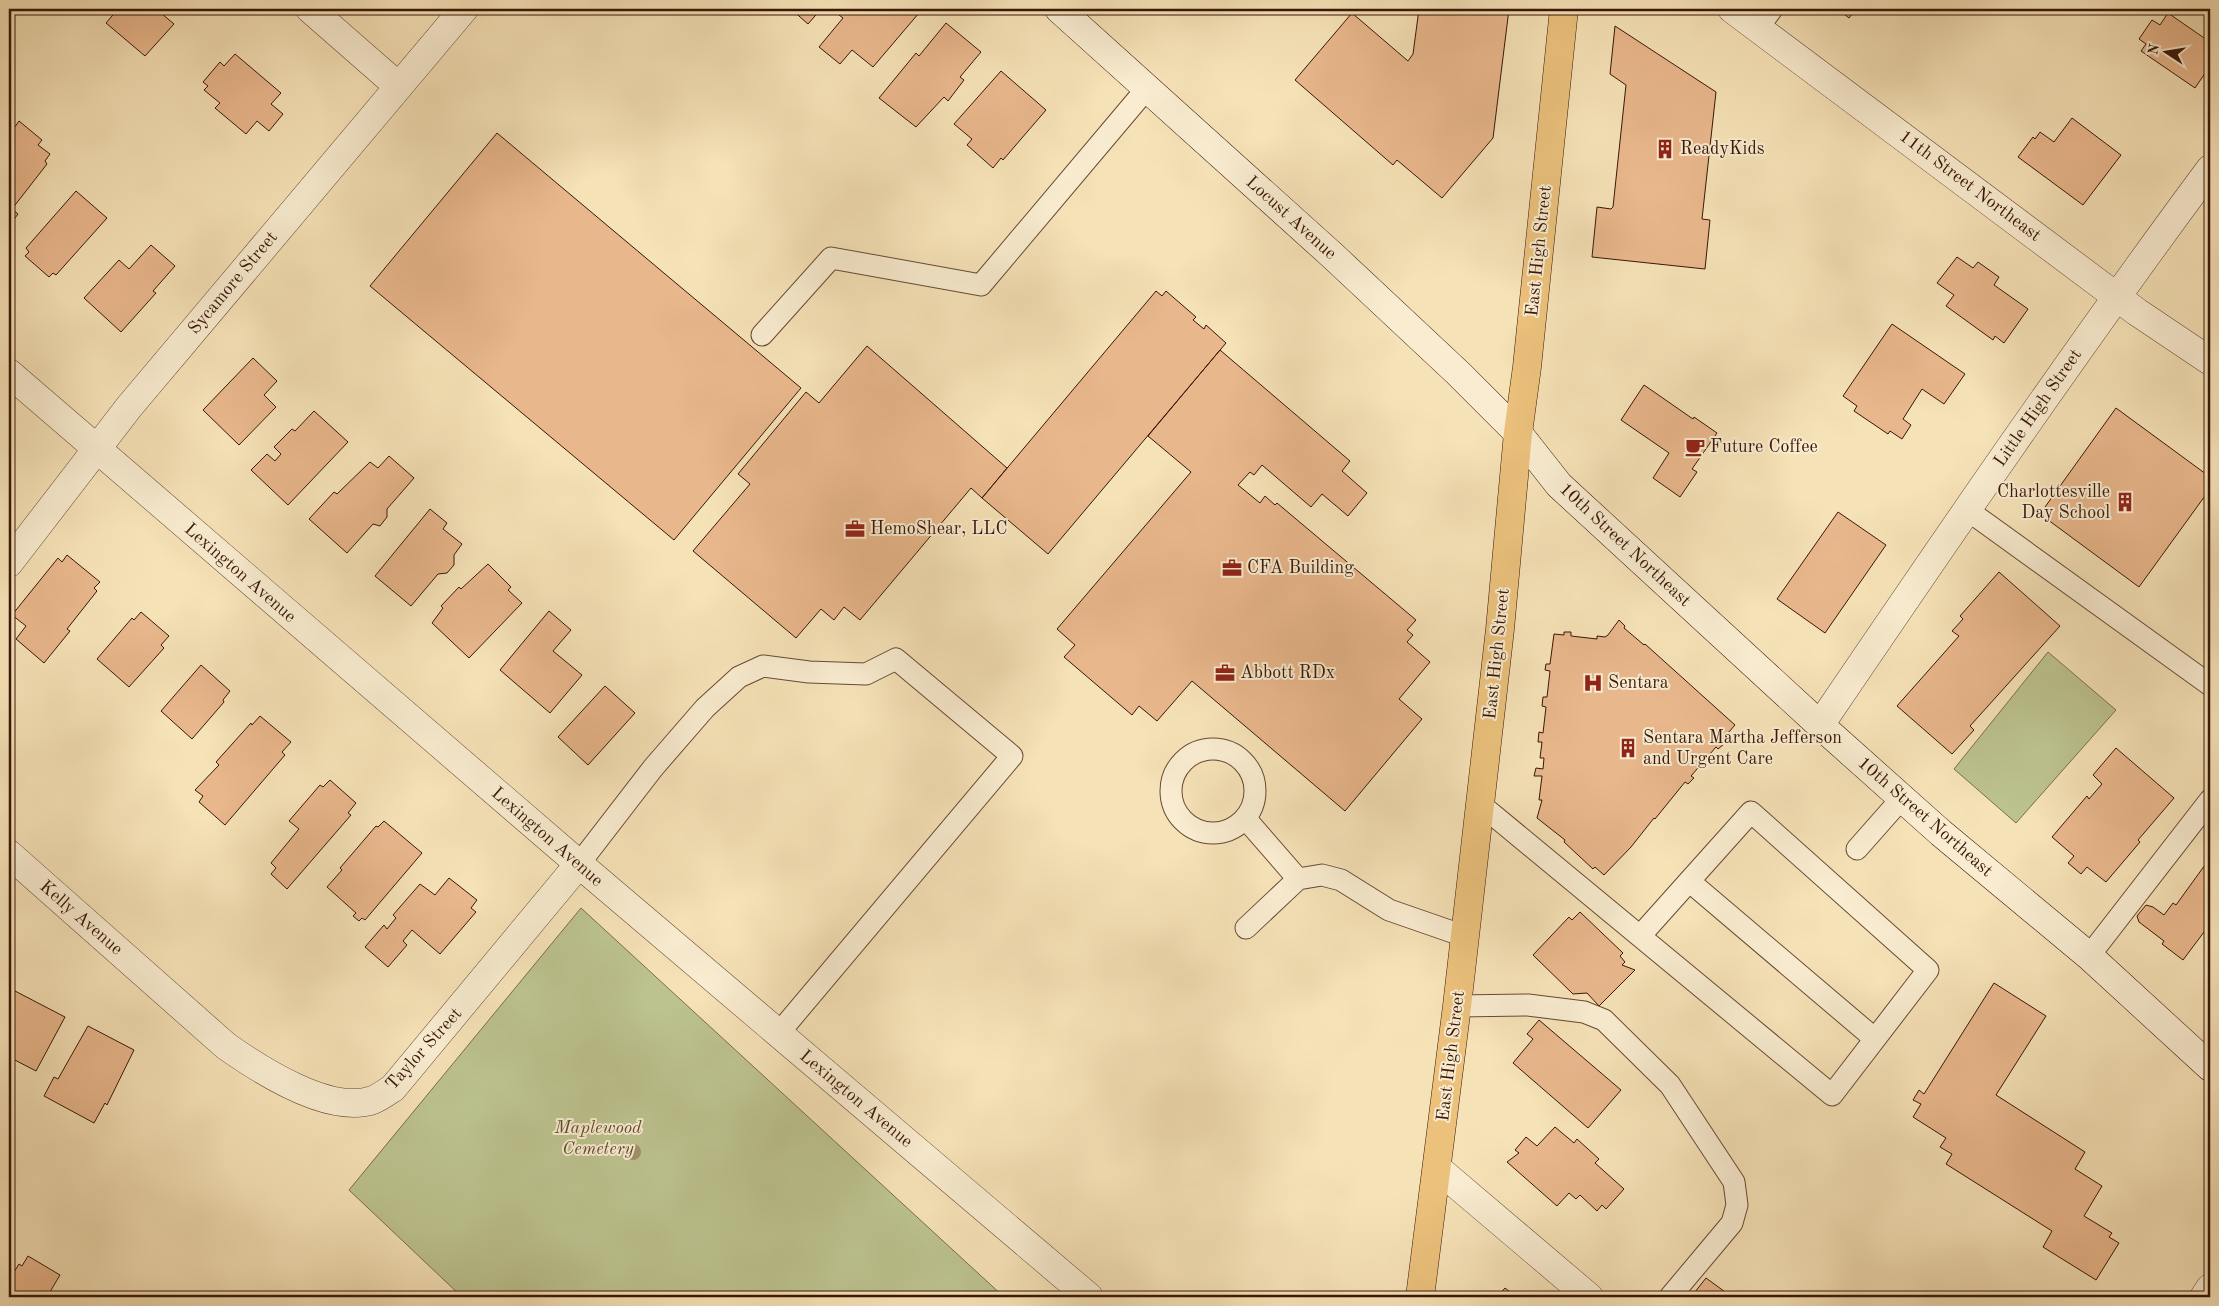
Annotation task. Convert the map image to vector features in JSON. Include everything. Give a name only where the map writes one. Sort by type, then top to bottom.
[{"type":"main road","name":"East High Street","points":[[1420,1297],[1457,1006],[1500,629],[1518,433],[1527,367],[1564,9]]},
{"type":"street","points":[[310,9],[398,86]]},
{"type":"street","name":"Sycamore Street","points":[[9,563],[128,408],[464,9]]},
{"type":"street","name":"Locust Avenue","points":[[1059,9],[1148,87],[1347,269],[1518,433]]},
{"type":"street","name":"11th Street Northeast","points":[[1732,9],[1765,18],[2117,296],[2210,361]]},
{"type":"street","name":"Little High Street","points":[[1820,725],[1966,509],[2117,296],[2210,169]]},
{"type":"street","name":"Lexington Avenue","points":[[9,373],[579,864],[1089,1297]]},
{"type":"street","name":"10th Street Northeast","points":[[1518,433],[1559,485],[1820,725],[1902,798],[2089,956],[2210,1067]]},
{"type":"street","name":"Kelly Avenue","points":[[9,854],[153,982]]},
{"type":"street","name":"Taylor Street","points":[[153,982],[226,1046],[257,1068],[300,1090],[345,1103],[373,1100],[394,1088],[579,864]]},
{"type":"street","points":[[1437,1168],[1589,1297]]},
{"type":"street","points":[[2204,1297],[2210,1288]]},
{"type":"lane","points":[[762,335],[831,258],[981,285],[1148,87]]},
{"type":"lane","points":[[1966,509],[2210,686]]},
{"type":"lane","points":[[579,864],[653,768],[705,708],[739,677],[764,666],[809,672],[866,674],[896,659],[1012,756],[778,1034]]},
{"type":"lane","points":[[1857,849],[1902,798]]},
{"type":"lane","points":[[2089,956],[2210,800]]},
{"type":"lane","points":[[1480,804],[1832,1096],[1928,970],[1751,812],[1640,936]]},
{"type":"lane","points":[[1245,818],[1298,879]]},
{"type":"lane","points":[[1246,928],[1298,879],[1322,875],[1341,880],[1389,910],[1464,936]]},
{"type":"lane","points":[[1689,881],[1875,1040]]},
{"type":"lane","points":[[1457,1006],[1528,1005],[1584,1012],[1604,1020],[1670,1085],[1734,1182],[1737,1205],[1732,1223],[1670,1297]]},
{"type":"green space","points":[[2048,652],[2116,710],[2016,823],[1954,769]]},
{"type":"green space","name":"Maplewood Cemetery","points":[[581,908],[1004,1297],[462,1297],[349,1190]]},
{"type":"building","points":[[118,9],[164,9],[162,14],[174,24],[145,56],[106,23]]},
{"type":"building","points":[[791,9],[821,9],[808,24]]},
{"type":"building","points":[[844,9],[914,9],[919,13],[873,67],[852,50],[840,64],[819,47],[843,18],[839,15]]},
{"type":"building","points":[[1419,9],[1509,9],[1493,138],[1442,198],[1397,160],[1393,165],[1295,80],[1352,13],[1408,61],[1413,54]]},
{"type":"building","points":[[1838,9],[1856,9],[1849,18]]},
{"type":"building","points":[[2168,13],[2210,42],[2210,66],[2195,88],[2141,51],[2146,44],[2139,39],[2152,20],[2160,25]]},
{"type":"building","points":[[946,23],[981,52],[960,77],[964,80],[948,101],[944,97],[916,127],[879,98],[916,53],[919,56]]},
{"type":"building","name":"ReadyKids","points":[[1615,26],[1716,92],[1702,219],[1710,220],[1705,269],[1592,257],[1597,207],[1611,209],[1613,207],[1626,85],[1610,74]]},
{"type":"building","points":[[235,54],[281,93],[271,104],[283,114],[269,131],[257,121],[246,134],[215,108],[220,103],[204,90],[208,86],[203,82],[220,62],[224,66]]},
{"type":"building","points":[[1001,71],[1046,110],[1003,160],[1001,158],[993,168],[967,145],[972,139],[954,124]]},
{"type":"building","points":[[2072,118],[2121,155],[2083,205],[2018,157],[2033,137],[2035,139],[2040,132],[2054,142]]},
{"type":"building","points":[[19,121],[42,140],[38,145],[50,154],[45,161],[47,164],[12,209],[18,214],[9,226],[9,144],[14,137],[10,134]]},
{"type":"building","points":[[497,133],[801,388],[674,540],[370,286]]},
{"type":"building","points":[[76,191],[107,218],[56,275],[53,273],[49,277],[25,256],[29,252],[26,248]]},
{"type":"building","points":[[151,245],[175,266],[153,291],[156,293],[121,332],[84,298],[119,260],[129,269]]},
{"type":"building","points":[[1957,257],[1973,268],[1978,262],[1999,277],[1994,285],[2028,309],[2004,343],[1995,336],[1993,340],[1946,306],[1954,295],[1937,283]]},
{"type":"building","points":[[1156,291],[1162,296],[1166,291],[1196,317],[1193,320],[1204,329],[1206,325],[1226,343],[1048,554],[982,498]]},
{"type":"building","points":[[1892,324],[1965,374],[1944,404],[1922,389],[1903,419],[1911,425],[1902,439],[1890,431],[1888,434],[1854,411],[1857,406],[1843,396]]},
{"type":"building","points":[[867,346],[1007,468],[982,498],[971,488],[860,620],[844,607],[834,620],[821,609],[796,638],[693,551],[750,484],[738,474],[806,392],[819,403]]},
{"type":"building","name":"CFA Building","points":[[1220,350],[1350,461],[1342,471],[1367,493],[1348,516],[1322,494],[1311,507],[1262,465],[1254,475],[1250,472],[1238,485],[1260,503],[1265,496],[1275,505],[1277,503],[1416,620],[1407,630],[1413,635],[1407,642],[1430,662],[1399,699],[1422,719],[1345,811],[1192,681],[1157,721],[1139,706],[1132,715],[1064,657],[1075,645],[1057,629],[1191,472],[1148,436]]},
{"type":"building","points":[[253,358],[277,381],[264,395],[276,407],[239,445],[203,410]]},
{"type":"building","points":[[1644,385],[1717,433],[1692,469],[1697,472],[1680,497],[1653,478],[1669,453],[1621,420]]},
{"type":"building","name":"Charlottesville Day School","points":[[2116,408],[2210,477],[2210,489],[2139,587],[2040,514]]},
{"type":"building","points":[[314,411],[348,442],[288,505],[251,470],[267,454],[275,461],[281,454],[274,447],[292,429],[295,431]]},
{"type":"building","points":[[389,456],[414,478],[387,509],[387,517],[380,526],[373,524],[347,553],[309,519],[334,492],[337,494],[370,462],[378,468]]},
{"type":"building","points":[[430,509],[447,523],[443,529],[462,544],[454,555],[454,565],[447,573],[438,574],[411,606],[375,576]]},
{"type":"building","points":[[1838,512],[1886,545],[1825,633],[1777,599]]},
{"type":"building","points":[[67,555],[100,582],[94,588],[97,591],[67,629],[70,631],[44,663],[16,639],[26,626],[12,615],[58,558],[62,562]]},
{"type":"building","points":[[488,564],[511,587],[508,590],[522,603],[469,658],[432,623],[443,608],[441,606],[459,587],[461,589]]},
{"type":"building","name":"Charlottesville Day School","points":[[1999,572],[2060,626],[1970,726],[1974,730],[1952,754],[1897,706],[1959,636],[1952,631],[1963,619],[1960,616]]},
{"type":"building","points":[[549,611],[571,630],[553,651],[582,675],[550,713],[500,670]]},
{"type":"building","points":[[141,612],[169,636],[161,645],[164,648],[129,687],[97,659],[132,618],[134,620]]},
{"type":"building","name":"Sentara Martha Jefferson and Urgent Care","points":[[1619,620],[1625,626],[1624,628],[1645,644],[1735,725],[1721,741],[1724,744],[1718,749],[1716,747],[1691,776],[1694,778],[1688,784],[1685,782],[1631,847],[1604,875],[1595,867],[1593,869],[1564,842],[1565,840],[1537,818],[1542,800],[1539,800],[1542,776],[1534,776],[1536,768],[1543,769],[1544,758],[1540,758],[1542,742],[1538,742],[1539,732],[1543,733],[1546,707],[1542,706],[1543,697],[1547,697],[1550,671],[1545,670],[1546,664],[1550,664],[1554,634],[1564,635],[1564,632],[1571,632],[1571,636],[1597,639],[1597,636],[1605,637],[1608,635]]},
{"type":"building","points":[[201,665],[230,691],[223,700],[224,702],[192,739],[161,711]]},
{"type":"building","points":[[605,686],[635,713],[588,765],[558,737]]},
{"type":"building","points":[[260,716],[291,742],[282,752],[285,755],[225,825],[199,802],[203,796],[195,790],[219,765],[216,762],[251,723],[252,725]]},
{"type":"building","points":[[2116,748],[2174,798],[2138,840],[2140,842],[2106,882],[2087,867],[2081,874],[2068,863],[2074,856],[2052,837],[2087,796],[2089,799],[2102,784],[2093,775]]},
{"type":"building","points":[[330,780],[356,803],[348,813],[351,815],[287,889],[271,874],[276,868],[271,863],[299,829],[289,821],[320,785],[323,787]]},
{"type":"building","points":[[384,821],[422,853],[365,920],[362,918],[359,921],[353,916],[356,913],[327,887],[342,870],[340,868],[376,826],[378,827]]},
{"type":"building","points":[[2210,858],[2210,924],[2183,960],[2162,944],[2164,941],[2139,922],[2137,916],[2146,905],[2153,907],[2164,915],[2173,903],[2176,905]]},
{"type":"building","points":[[449,878],[477,900],[471,908],[476,912],[440,954],[412,930],[403,941],[407,945],[388,967],[365,947],[384,925],[387,929],[396,918],[393,915],[420,884],[435,895]]},
{"type":"building","points":[[1580,912],[1623,953],[1620,956],[1625,962],[1622,965],[1635,970],[1599,1006],[1587,993],[1573,994],[1533,955],[1569,917],[1572,920]]},
{"type":"building","points":[[1994,983],[2046,1016],[1996,1095],[2085,1152],[2075,1169],[2102,1186],[2084,1216],[2112,1233],[2109,1237],[2119,1243],[2096,1280],[2043,1247],[2052,1231],[1946,1164],[1952,1154],[1940,1147],[1946,1138],[1913,1117],[1921,1104],[1913,1100],[1919,1090],[1924,1094]]},
{"type":"building","points":[[15,991],[65,1017],[36,1071],[9,1057],[14,1042],[9,1039],[9,1003]]},
{"type":"building","points":[[1539,1020],[1621,1090],[1588,1128],[1513,1063],[1533,1039],[1527,1034]]},
{"type":"building","points":[[88,1026],[134,1050],[107,1105],[105,1103],[94,1123],[44,1096],[54,1077],[58,1079]]},
{"type":"building","points":[[1555,1127],[1574,1143],[1577,1139],[1599,1159],[1595,1163],[1624,1189],[1606,1209],[1602,1205],[1597,1211],[1580,1195],[1576,1199],[1569,1193],[1557,1206],[1507,1162],[1519,1153],[1515,1150],[1526,1137],[1537,1146]]},
{"type":"building","points":[[28,1256],[60,1275],[47,1297],[9,1297],[9,1280],[19,1264],[22,1266]]},
{"type":"building","points":[[1706,1278],[1732,1297],[1691,1297]]},
{"type":"building","points":[[1505,1288],[1515,1296],[1517,1293],[1522,1297],[1497,1297]]},
{"type":"place","name":"ReadyKids","points":[[1665,149]]},
{"type":"place","name":"Future Coffee","points":[[1695,447]]},
{"type":"place","name":"Charlottesville Day School","points":[[2125,502]]},
{"type":"place","name":"HemoShear, LLC","points":[[855,529]]},
{"type":"place","name":"CFA Building","points":[[1232,568]]},
{"type":"place","name":"Abbott RDx","points":[[1225,673]]},
{"type":"place","name":"Sentara","points":[[1593,683]]},
{"type":"place","name":"Sentara Martha Jefferson and Urgent Care","points":[[1628,748]]}]
